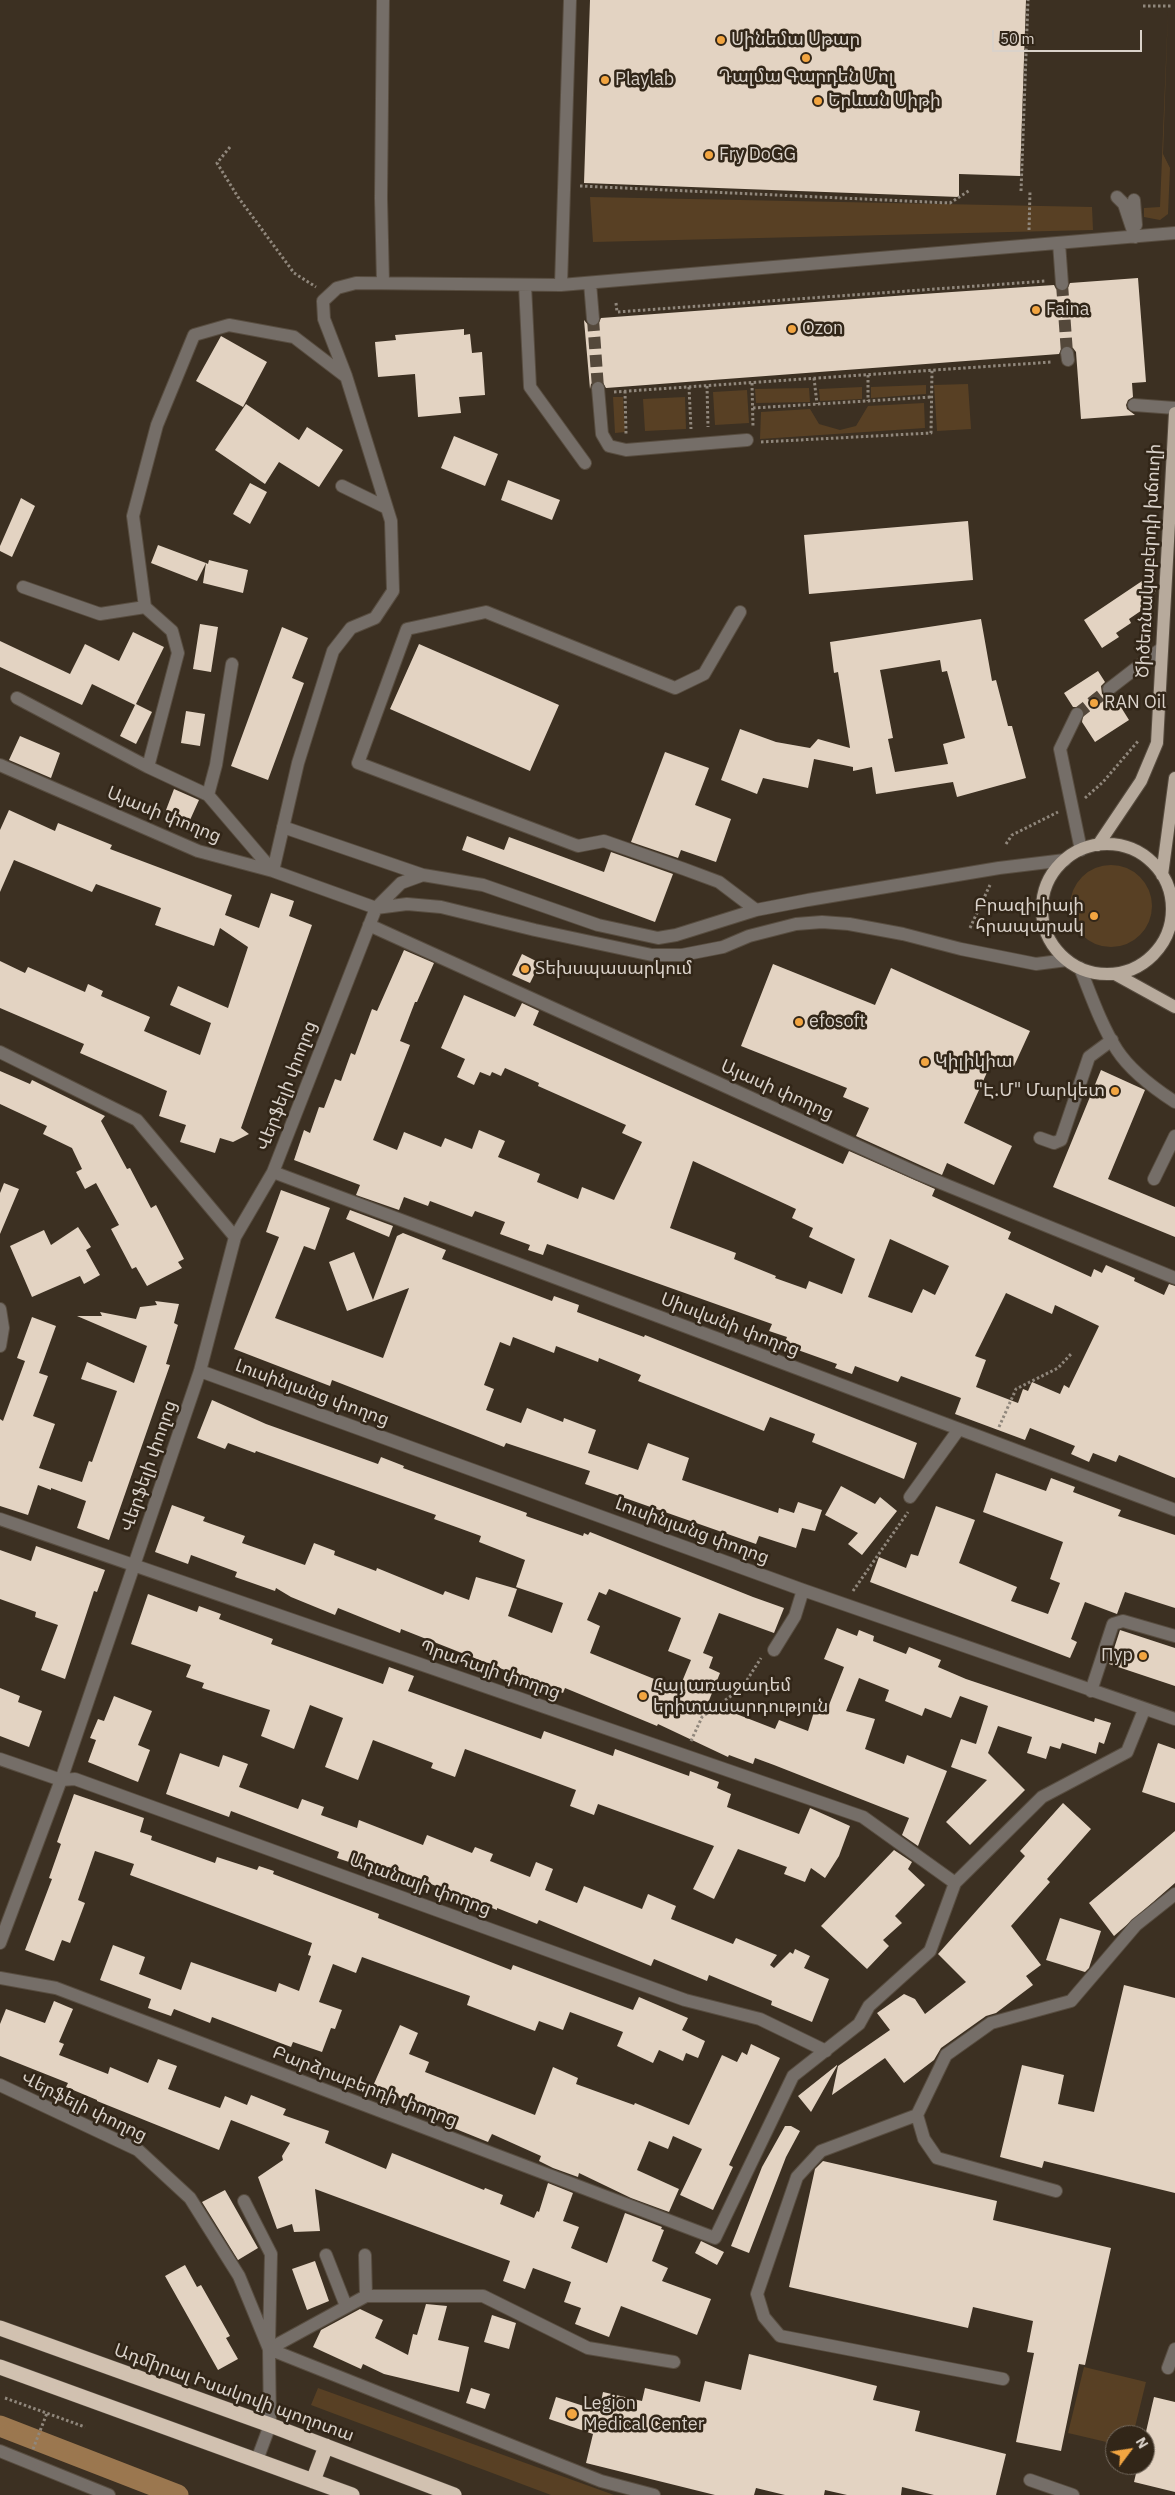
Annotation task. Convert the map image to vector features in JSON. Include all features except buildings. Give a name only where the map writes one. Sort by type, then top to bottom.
[{"type":"highway","name":"Ադմիրալ Իսակովի պողոտա","points":[[0,2328],[270,2425],[454,2495]]},
{"type":"highway","points":[[0,2367],[352,2495]]},
{"type":"highway","points":[[313,2481],[326,2446]]},
{"type":"main road","name":"Ծիծեռնակաբերդի խճուղի","points":[[1098,845],[1141,781],[1157,743],[1175,413]]},
{"type":"main road","points":[[1162,874],[1175,778]]},
{"type":"main road","points":[[1098,845],[1117,845],[1134,850],[1150,860],[1162,874],[1171,894],[1174,916],[1160,948],[1148,960],[1133,969],[1116,974],[1103,974],[1080,968],[1067,960],[1054,946],[1046,929],[1042,911],[1044,892],[1052,874],[1064,860],[1080,850],[1098,845]]},
{"type":"main road","points":[[1116,974],[1175,1007]]},
{"type":"street","points":[[383,283],[381,198],[384,0]]},
{"type":"street","points":[[561,285],[570,0]]},
{"type":"street","points":[[1117,197],[1124,204],[1135,237]]},
{"type":"street","points":[[1134,200],[1136,216],[1135,237]]},
{"type":"street","points":[[273,871],[298,763],[333,651],[351,628],[376,618],[393,591],[391,521],[346,376],[324,319],[323,301],[337,288],[356,283],[561,285],[1175,233]]},
{"type":"street","points":[[1058,243],[1062,282]]},
{"type":"street","points":[[590,282],[593,319]]},
{"type":"street","points":[[525,285],[530,387],[585,463]]},
{"type":"street","points":[[148,767],[178,653],[172,631],[145,607],[133,516],[157,425],[194,334],[229,325],[294,337],[346,376]]},
{"type":"street","points":[[599,391],[602,434],[609,446],[626,450],[752,439]]},
{"type":"street","points":[[1134,405],[1175,408]]},
{"type":"street","points":[[342,486],[387,508]]},
{"type":"street","points":[[23,587],[100,614],[145,607]]},
{"type":"street","points":[[740,612],[704,674],[675,688],[486,612],[407,629],[358,763],[578,846],[604,841],[684,869],[719,882],[756,910]]},
{"type":"street","points":[[1110,689],[1162,648]]},
{"type":"street","points":[[208,795],[216,765],[232,664]]},
{"type":"street","points":[[17,698],[148,767],[208,795],[273,871]]},
{"type":"street","points":[[1077,714],[1060,749],[1080,850]]},
{"type":"street","name":"Այասի փողոց","points":[[0,764],[198,851],[273,871],[376,908]]},
{"type":"street","points":[[283,827],[403,870],[483,885],[598,925],[658,938],[676,935],[756,910],[999,868],[1064,860]]},
{"type":"street","points":[[376,908],[401,884],[423,875]]},
{"type":"street","points":[[376,908],[407,904],[440,907],[652,955],[682,955],[699,952],[723,947],[749,936],[796,924],[822,922],[876,929],[1036,964],[1067,960]]},
{"type":"street","name":"Վերֆելի փողոց","points":[[0,1943],[61,1780],[200,1371],[235,1237],[273,1172],[376,908]]},
{"type":"street","name":"Այասի փողոց","points":[[369,925],[919,1174],[1175,1278]]},
{"type":"street","points":[[1080,968],[1118,1052],[1139,1074],[1175,1102]]},
{"type":"street","points":[[1040,1138],[1054,1143],[1061,1140],[1089,1057],[1112,1040]]},
{"type":"street","points":[[0,1052],[137,1120],[235,1237]]},
{"type":"street","points":[[1154,1179],[1175,1136]]},
{"type":"street","name":"Սիսվանի փողոց","points":[[273,1172],[1175,1510]]},
{"type":"street","points":[[0,1309],[2,1328],[0,1346]]},
{"type":"street","name":"Լուսինյանց փողոց","points":[[200,1371],[803,1590],[1144,1710],[1175,1719]]},
{"type":"street","points":[[910,1497],[959,1429]]},
{"type":"street","name":"Պրահայի փողոց","points":[[0,1519],[863,1817],[955,1883]]},
{"type":"street","points":[[774,1650],[795,1616],[803,1590]]},
{"type":"street","points":[[1091,1691],[1113,1624],[1123,1621],[1175,1636]]},
{"type":"street","points":[[826,2051],[859,2024],[869,2006],[930,1951],[955,1883],[1042,1797],[1127,1752],[1144,1710]]},
{"type":"street","name":"Ադանայի փողոց","points":[[0,1759],[61,1780],[75,1778],[685,2000],[760,2019],[826,2051]]},
{"type":"street","points":[[1056,2191],[937,2158],[924,2139],[917,2114],[946,2055],[991,2023],[1071,2001],[1136,1925],[1175,1894]]},
{"type":"street","name":"Բարձրաբերդի փողոց","points":[[0,1978],[56,1988],[715,2238],[793,2076],[826,2051]]},
{"type":"street","name":"Վերֆելի փողոց","points":[[0,2085],[138,2150],[190,2198],[239,2276],[268,2349],[270,2425]]},
{"type":"street","points":[[917,2114],[821,2151],[797,2177],[757,2294],[764,2317],[780,2336],[1003,2379]]},
{"type":"street","points":[[244,2201],[271,2254],[268,2349]]},
{"type":"street","points":[[365,2255],[366,2296]]},
{"type":"street","points":[[326,2256],[346,2306]]},
{"type":"street","points":[[268,2349],[366,2296],[483,2296],[588,2348],[674,2362]]},
{"type":"street","points":[[268,2349],[601,2481],[654,2495]]},
{"type":"street","points":[[1168,2368],[1175,2349]]},
{"type":"street","points":[[257,2460],[270,2425]]},
{"type":"street","points":[[0,2451],[29,2461],[109,2495]]},
{"type":"street","points":[[1030,2480],[1073,2495]]},
{"type":"path","points":[[1020,191],[1028,0]]},
{"type":"path","points":[[1143,6],[1171,6]]},
{"type":"path","points":[[230,146],[217,163],[238,197],[294,272],[329,296]]},
{"type":"path","points":[[563,186],[950,203],[970,190]]},
{"type":"path","points":[[1028,246],[1030,191]]},
{"type":"path","points":[[616,303],[617,312],[1062,282]]},
{"type":"path","points":[[599,391],[625,392],[932,370],[1068,357]]},
{"type":"path","points":[[752,383],[752,439],[931,433],[932,370]]},
{"type":"path","points":[[868,374],[868,401]]},
{"type":"path","points":[[814,378],[817,404]]},
{"type":"path","points":[[707,386],[708,430]]},
{"type":"path","points":[[689,387],[691,432]]},
{"type":"path","points":[[625,392],[626,450]]},
{"type":"path","points":[[753,408],[932,397]]},
{"type":"path","points":[[1006,844],[1012,835],[1090,795],[1141,738]]},
{"type":"path","points":[[970,928],[990,885]]},
{"type":"path","points":[[992,1441],[1016,1389],[1058,1368],[1071,1354]]},
{"type":"path","points":[[845,1604],[909,1511],[910,1497]]},
{"type":"path","points":[[686,1756],[702,1717],[742,1688],[765,1653],[774,1650]]},
{"type":"path","points":[[5,2398],[85,2427]]},
{"type":"path","points":[[29,2461],[47,2413]]},
{"type":"shaded area","points":[[1168,11],[1163,154],[1170,168],[1168,214],[1160,220],[1144,217],[1144,208],[1160,207]]},
{"type":"shaded area","points":[[590,197],[1092,207],[1093,230],[593,242]]},
{"type":"shaded area","points":[[968,384],[971,429],[937,431],[934,385]]},
{"type":"shaded area","points":[[926,385],[926,394],[871,398],[871,387]]},
{"type":"shaded area","points":[[862,387],[862,399],[820,401],[819,389]]},
{"type":"shaded area","points":[[809,388],[810,402],[756,403],[755,389]]},
{"type":"shaded area","points":[[747,390],[749,423],[715,425],[713,392]]},
{"type":"shaded area","points":[[613,397],[623,397],[625,432],[615,433]]},
{"type":"shaded area","points":[[685,397],[686,429],[645,431],[643,399]]},
{"type":"shaded area","points":[[924,403],[925,428],[760,439],[761,412],[810,409],[819,424],[840,430],[856,426],[868,406]]},
{"type":"shaded area","points":[[1111,865],[1127,868],[1140,877],[1149,890],[1152,906],[1149,922],[1140,935],[1127,944],[1111,947],[1095,944],[1082,935],[1073,922],[1070,906],[1073,890],[1082,877],[1095,868]]},
{"type":"shaded area","points":[[1084,2367],[1146,2382],[1135,2425],[1105,2425],[1105,2442],[1068,2433]]},
{"type":"shaded area","points":[[318,2388],[614,2495],[551,2495],[311,2405]]},
{"type":"waterway","points":[[0,2426],[178,2495]]},
{"type":"tunnel","points":[[1062,284],[1067,353]]},
{"type":"tunnel","points":[[593,319],[598,388]]},
{"type":"tunnel","points":[[1077,714],[1109,689]]},
{"type":"place","name":"Սինեմա Սթար","points":[[721,40]]},
{"type":"place","name":"Դալմա Գարդեն Մոլ","points":[[806,58]]},
{"type":"place","name":"Playlab","points":[[605,80]]},
{"type":"place","name":"Երևան Սիթի","points":[[818,101]]},
{"type":"place","name":"Fry DoGG","points":[[709,155]]},
{"type":"place","name":"Faina","points":[[1036,310]]},
{"type":"place","name":"Ozon","points":[[792,329]]},
{"type":"place","name":"RAN Oil","points":[[1094,703]]},
{"type":"place","name":"Բրազիլիայի հրապարակ","points":[[1094,916]]},
{"type":"place","name":"Տեխսպասարկում","points":[[525,969]]},
{"type":"place","name":"efosoft","points":[[799,1022]]},
{"type":"place","name":"Կիլիկիա","points":[[925,1062]]},
{"type":"place","name":"\"Է.Մ\" Մարկետ","points":[[1115,1091]]},
{"type":"place","name":"Пур","points":[[1143,1656]]},
{"type":"place","name":"Հայ առաջադեմ երիտասարդություն","points":[[643,1696]]},
{"type":"place","name":"Legion Medical Center","points":[[572,2414]]}]
